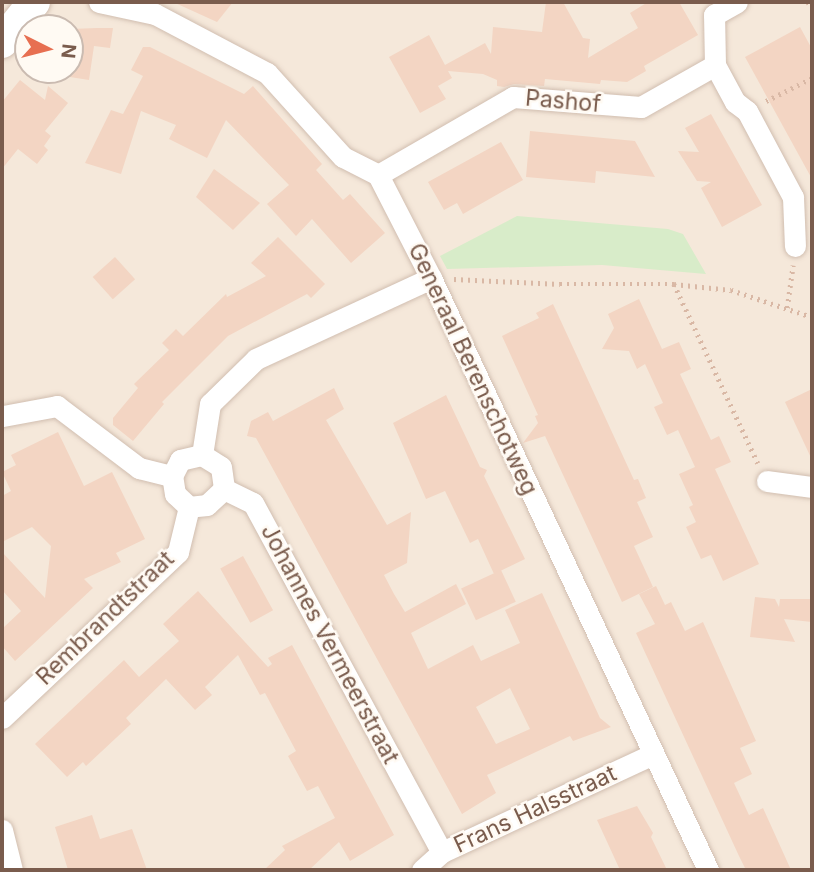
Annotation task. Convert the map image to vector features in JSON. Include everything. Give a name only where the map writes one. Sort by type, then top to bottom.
[{"type":"main road","points":[[2,42],[34,2]]},
{"type":"street","points":[[99,2],[155,14],[267,73],[343,157],[378,175]]},
{"type":"street","points":[[737,2],[714,15],[715,65],[735,102],[747,111],[793,197],[795,246]]},
{"type":"street","name":"Pashof","points":[[378,175],[513,97],[641,107],[715,65]]},
{"type":"street","name":"Generaal Berenschotweg","points":[[378,175],[431,278],[708,870]]},
{"type":"street","points":[[202,455],[210,404],[256,359],[431,278]]},
{"type":"street","points":[[3,416],[57,406],[139,468],[172,476]]},
{"type":"street","points":[[202,455],[221,467],[224,489],[207,505],[189,507],[175,494],[172,476],[180,460],[202,455]]},
{"type":"street","points":[[767,481],[812,487]]},
{"type":"street","name":"Johannes Vermeerstraat","points":[[224,489],[253,503],[442,852]]},
{"type":"street","name":"Rembrandtstraat","points":[[2,718],[178,552],[189,507]]},
{"type":"street","name":"Frans Halsstraat","points":[[422,870],[442,852],[653,754]]},
{"type":"street","points":[[2,830],[12,870]]},
{"type":"path","points":[[808,2],[812,8]]},
{"type":"path","points":[[747,111],[812,78]]},
{"type":"path","points":[[787,307],[795,246]]},
{"type":"path","points":[[431,278],[560,284],[674,284],[731,290],[812,317]]},
{"type":"path","points":[[674,284],[767,481]]},
{"type":"shaded area","points":[[2,2],[812,2],[812,870],[2,870]]},
{"type":"green space","points":[[517,216],[668,229],[683,234],[706,274],[602,265],[447,269],[440,256]]},
{"type":"building","points":[[173,2],[233,2],[217,22]]},
{"type":"building","points":[[546,2],[563,2],[583,38],[590,39],[588,58],[638,28],[630,13],[648,2],[679,2],[698,35],[644,66],[646,71],[627,82],[601,80],[600,84],[545,79],[544,86],[514,84],[504,87],[497,86],[497,80],[483,74],[448,71],[452,78],[438,86],[446,99],[420,113],[389,57],[429,35],[445,65],[485,43],[491,54],[493,27],[542,32]]},
{"type":"building","points":[[800,27],[812,49],[812,179],[745,57]]},
{"type":"building","points":[[113,28],[110,48],[94,46],[89,80],[84,79],[84,29]]},
{"type":"building","points":[[143,47],[150,47],[244,94],[253,86],[322,164],[316,170],[343,200],[350,194],[385,233],[351,263],[312,219],[296,236],[267,204],[289,185],[226,120],[207,158],[169,139],[176,125],[141,111],[121,174],[85,163],[111,110],[123,114],[143,76],[131,70]]},
{"type":"building","points":[[17,84],[25,84],[45,100],[48,86],[68,103],[45,131],[51,136],[44,146],[48,150],[37,164],[18,149],[2,169],[2,102]]},
{"type":"building","points":[[711,114],[762,205],[722,227],[701,188],[711,182],[697,181],[678,151],[699,152],[685,128]]},
{"type":"building","points":[[530,131],[635,141],[655,177],[596,171],[595,183],[526,177]]},
{"type":"building","points":[[501,142],[523,180],[463,214],[457,203],[444,210],[428,182]]},
{"type":"building","points":[[214,169],[260,203],[233,230],[196,197]]},
{"type":"building","points":[[278,237],[325,284],[311,298],[307,294],[228,336],[162,402],[164,404],[133,441],[113,425],[113,418],[138,388],[134,384],[169,350],[162,343],[176,329],[183,336],[226,294],[227,297],[266,276],[251,263]]},
{"type":"building","points":[[115,257],[135,279],[113,299],[93,277]]},
{"type":"building","points":[[639,299],[662,349],[679,342],[691,369],[680,374],[711,440],[719,436],[731,462],[715,469],[759,564],[723,581],[711,555],[701,559],[686,527],[696,522],[689,507],[693,505],[679,474],[695,467],[678,430],[667,435],[654,407],[663,403],[645,364],[637,369],[629,351],[602,349],[614,328],[608,314]]},
{"type":"building","points":[[553,304],[634,480],[638,479],[646,498],[637,502],[653,537],[634,546],[653,587],[622,602],[545,436],[523,443],[538,423],[535,416],[538,415],[502,336],[539,318],[536,313]]},
{"type":"building","points":[[334,388],[344,409],[326,420],[387,525],[411,512],[407,563],[384,575],[405,612],[456,584],[466,604],[411,633],[428,669],[473,645],[481,661],[520,643],[505,610],[542,593],[600,718],[611,727],[573,741],[570,736],[487,775],[496,793],[462,814],[256,438],[247,436],[251,421],[268,412],[273,421]],"holes":[[[510,688],[530,729],[496,744],[476,707]]]},
{"type":"building","points":[[812,389],[812,460],[785,402]]},
{"type":"building","points":[[446,395],[480,467],[487,470],[484,476],[525,559],[494,574],[478,539],[470,543],[445,491],[426,499],[393,423]]},
{"type":"building","points":[[58,432],[84,486],[112,472],[145,539],[116,553],[121,562],[84,579],[93,588],[15,661],[2,646],[2,629],[21,611],[2,590],[2,552],[45,598],[51,546],[32,527],[2,542],[2,496],[11,491],[2,472],[16,465],[11,455]]},
{"type":"building","points":[[243,556],[273,610],[250,623],[220,569]]},
{"type":"building","points":[[501,570],[516,602],[476,620],[461,589]]},
{"type":"building","points":[[656,586],[665,605],[671,602],[685,631],[703,622],[756,741],[740,748],[752,774],[734,783],[749,815],[763,808],[791,870],[746,870],[739,856],[636,633],[655,624],[639,594]]},
{"type":"building","points":[[198,591],[268,667],[272,664],[268,658],[292,645],[394,835],[350,861],[339,842],[309,870],[264,870],[285,850],[282,846],[335,818],[318,786],[307,791],[288,756],[296,751],[265,693],[260,695],[238,655],[205,687],[212,695],[195,710],[166,679],[126,718],[131,724],[86,766],[83,762],[67,777],[35,744],[124,660],[139,677],[179,641],[163,624]]},
{"type":"building","points":[[755,597],[775,599],[779,607],[780,599],[812,599],[812,622],[784,619],[795,642],[750,637]]},
{"type":"building","points":[[637,806],[653,833],[651,837],[667,870],[620,870],[597,820]]},
{"type":"building","points":[[92,815],[100,839],[132,829],[147,870],[68,870],[55,827]]}]
